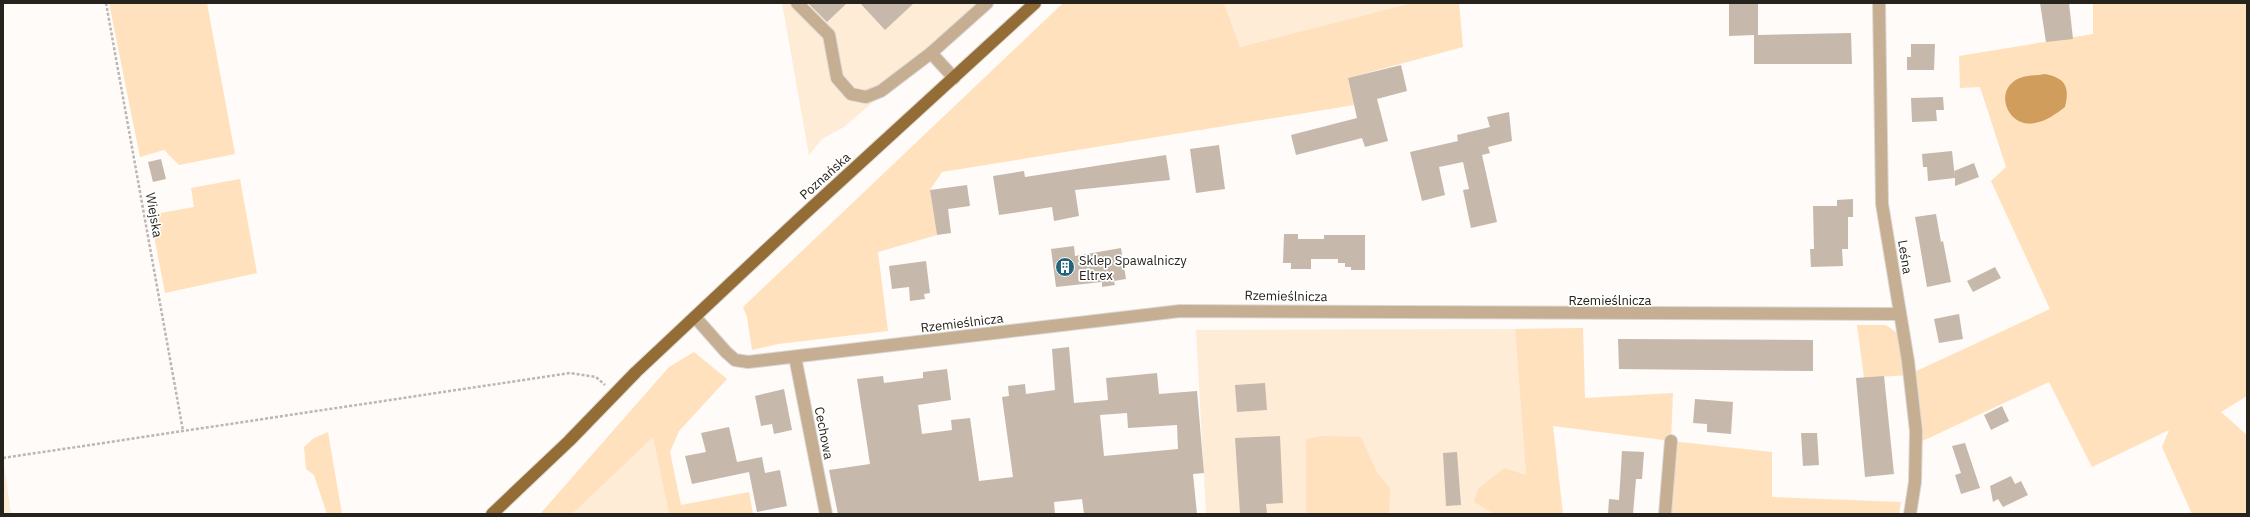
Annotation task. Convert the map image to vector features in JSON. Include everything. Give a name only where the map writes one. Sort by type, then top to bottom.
[{"type":"main road","name":"Poznańska","points":[[492,514],[569,441],[636,372],[799,219],[1035,3]]},
{"type":"street","points":[[797,3],[829,35],[836,78],[851,94],[866,97],[881,91],[931,53],[987,3]]},
{"type":"street","name":"Leśna","points":[[1879,3],[1882,204],[1899,314],[1908,361],[1916,431],[1914,482],[1910,514]]},
{"type":"street","points":[[931,53],[954,78]]},
{"type":"street","name":"Rzemieślnicza","points":[[695,317],[735,360],[748,362],[1180,311],[1899,314]]},
{"type":"street","name":"Cechowa","points":[[795,357],[826,514]]},
{"type":"street","points":[[1665,514],[1671,441]]},
{"type":"path","name":"Wiejska","points":[[106,3],[183,432]]},
{"type":"path","points":[[3,458],[570,373],[596,377],[615,393]]},
{"type":"shaded area","points":[[109,3],[207,3],[235,154],[179,165],[164,150],[140,157]]},
{"type":"shaded area","points":[[782,3],[987,3],[844,127],[822,139],[809,155]]},
{"type":"shaded area","points":[[1063,3],[1224,3],[1240,47],[1412,3],[1459,3],[1463,47],[1348,78],[1354,105],[942,172],[930,190],[937,235],[878,252],[888,331],[778,344],[752,350],[747,317],[743,307]]},
{"type":"shaded area","points":[[1224,3],[1412,3],[1240,47]]},
{"type":"shaded area","points":[[2093,3],[2247,3],[2247,396],[2221,412],[2247,435],[2247,514],[2192,514],[2162,447],[2169,430],[2092,467],[2049,382],[1916,444],[1909,375],[1864,378],[1857,325],[1886,325],[1903,337],[1910,374],[2050,309],[1991,181],[2006,167],[1980,87],[1960,88],[1959,56],[2093,34]]},
{"type":"shaded area","points":[[2045,74],[2057,78],[2064,84],[2067,94],[2065,107],[2043,121],[2026,123],[2019,121],[2008,110],[2005,96],[2007,89],[2015,80],[2019,78]]},
{"type":"shaded area","points":[[240,179],[257,273],[165,293],[150,215],[194,207],[191,188]]},
{"type":"shaded area","points":[[1583,328],[1585,398],[1673,393],[1671,441],[1553,426],[1563,514],[1495,514],[1474,502],[1478,489],[1504,468],[1526,475],[1515,329]]},
{"type":"shaded area","points":[[1515,329],[1526,475],[1495,514],[1206,514],[1196,330]]},
{"type":"shaded area","points":[[694,352],[727,379],[679,431],[670,452],[681,505],[749,492],[753,514],[669,514],[653,437],[572,514],[540,514],[669,367]]},
{"type":"shaded area","points":[[328,432],[342,514],[327,514],[314,475],[306,469],[304,447],[314,438]]},
{"type":"shaded area","points":[[653,436],[669,514],[572,514]]},
{"type":"shaded area","points":[[1322,436],[1361,437],[1377,473],[1390,488],[1389,514],[1306,514],[1306,439]]},
{"type":"shaded area","points":[[1671,441],[1772,452],[1772,497],[1901,502],[1899,514],[1665,514]]},
{"type":"shaded area","points":[[3,458],[11,514],[3,514]]},
{"type":"building","points":[[808,3],[847,3],[827,22]]},
{"type":"building","points":[[860,3],[914,3],[885,30]]},
{"type":"building","points":[[1729,3],[1758,3],[1758,35],[1851,33],[1852,64],[1754,64],[1754,35],[1729,36]]},
{"type":"building","points":[[2040,3],[2069,3],[2073,39],[2046,42]]},
{"type":"building","points":[[1911,44],[1935,44],[1934,70],[1907,70],[1907,57],[1911,57]]},
{"type":"building","points":[[1401,65],[1407,91],[1377,99],[1388,141],[1365,147],[1362,138],[1296,155],[1291,135],[1357,118],[1348,78]]},
{"type":"building","points":[[1943,97],[1944,110],[1936,110],[1937,121],[1912,122],[1911,98]]},
{"type":"building","points":[[1509,112],[1512,141],[1488,147],[1490,153],[1482,155],[1497,222],[1471,228],[1463,190],[1469,189],[1463,162],[1439,167],[1445,195],[1422,201],[1410,152],[1458,141],[1457,135],[1490,127],[1487,117]]},
{"type":"building","points":[[1219,145],[1225,189],[1196,193],[1190,149]]},
{"type":"building","points":[[1952,151],[1954,171],[1974,163],[1979,177],[1955,186],[1955,178],[1928,181],[1927,167],[1923,167],[1922,154]]},
{"type":"building","points":[[1166,155],[1170,180],[1075,190],[1079,216],[1054,221],[1052,207],[999,215],[993,176],[1024,171],[1025,177]]},
{"type":"building","points":[[161,159],[166,179],[153,182],[148,162]]},
{"type":"building","points":[[967,185],[970,206],[948,209],[951,233],[937,235],[930,190]]},
{"type":"building","points":[[1853,199],[1853,217],[1848,217],[1848,249],[1842,249],[1843,266],[1811,267],[1810,249],[1814,249],[1813,206],[1837,206],[1837,200]]},
{"type":"building","points":[[1936,214],[1951,282],[1927,287],[1915,217]]},
{"type":"building","points":[[1284,234],[1298,234],[1298,239],[1324,239],[1324,235],[1365,235],[1365,270],[1351,270],[1351,267],[1345,267],[1345,263],[1338,263],[1338,259],[1311,259],[1311,269],[1291,269],[1291,263],[1283,263]]},
{"type":"building","points":[[1074,246],[1075,256],[1121,248],[1126,279],[1114,281],[1115,285],[1102,287],[1102,282],[1056,287],[1051,249]]},
{"type":"building","points":[[926,261],[930,293],[924,294],[925,299],[910,301],[909,287],[892,289],[889,266]]},
{"type":"building","points":[[1995,267],[2001,278],[1973,292],[1967,281]]},
{"type":"building","points":[[1959,314],[1963,339],[1939,343],[1934,319]]},
{"type":"building","points":[[1618,339],[1813,340],[1813,371],[1619,369]]},
{"type":"building","points":[[1069,347],[1074,403],[1108,400],[1106,378],[1157,373],[1159,394],[1197,391],[1204,473],[1193,474],[1197,514],[1084,514],[1082,499],[1054,502],[1055,514],[838,514],[829,470],[870,464],[857,379],[883,376],[884,383],[923,378],[923,372],[947,369],[951,400],[918,405],[922,434],[952,430],[951,420],[970,418],[979,481],[1013,477],[1002,397],[1009,396],[1008,386],[1025,384],[1026,394],[1055,390],[1052,349]],"holes":[[[1127,413],[1128,428],[1177,425],[1178,449],[1104,456],[1100,415]]]},
{"type":"building","points":[[1884,376],[1894,474],[1865,477],[1856,378]]},
{"type":"building","points":[[1265,383],[1267,410],[1237,412],[1235,385]]},
{"type":"building","points":[[784,389],[792,430],[774,434],[772,424],[761,426],[755,396]]},
{"type":"building","points":[[1695,399],[1733,402],[1731,434],[1707,432],[1707,424],[1693,423]]},
{"type":"building","points":[[2002,406],[2009,421],[1991,430],[1984,415]]},
{"type":"building","points":[[729,427],[737,462],[762,457],[765,473],[780,470],[787,506],[757,512],[749,472],[692,484],[685,456],[706,452],[701,433]]},
{"type":"building","points":[[1801,433],[1817,433],[1819,465],[1803,466]]},
{"type":"building","points":[[1280,436],[1283,503],[1266,504],[1267,514],[1240,514],[1235,438]]},
{"type":"building","points":[[1965,443],[1980,488],[1961,494],[1955,475],[1961,473],[1952,446]]},
{"type":"building","points":[[1622,451],[1644,452],[1642,479],[1636,479],[1633,514],[1608,514],[1609,499],[1619,500]]},
{"type":"building","points":[[1457,452],[1461,505],[1446,506],[1443,453]]},
{"type":"building","points":[[2011,476],[2015,484],[2021,481],[2028,495],[2003,507],[1998,499],[1993,502],[1990,486]]},
{"type":"place","name":"Sklep Spawalniczy Eltrex","points":[[1065,267]]}]
